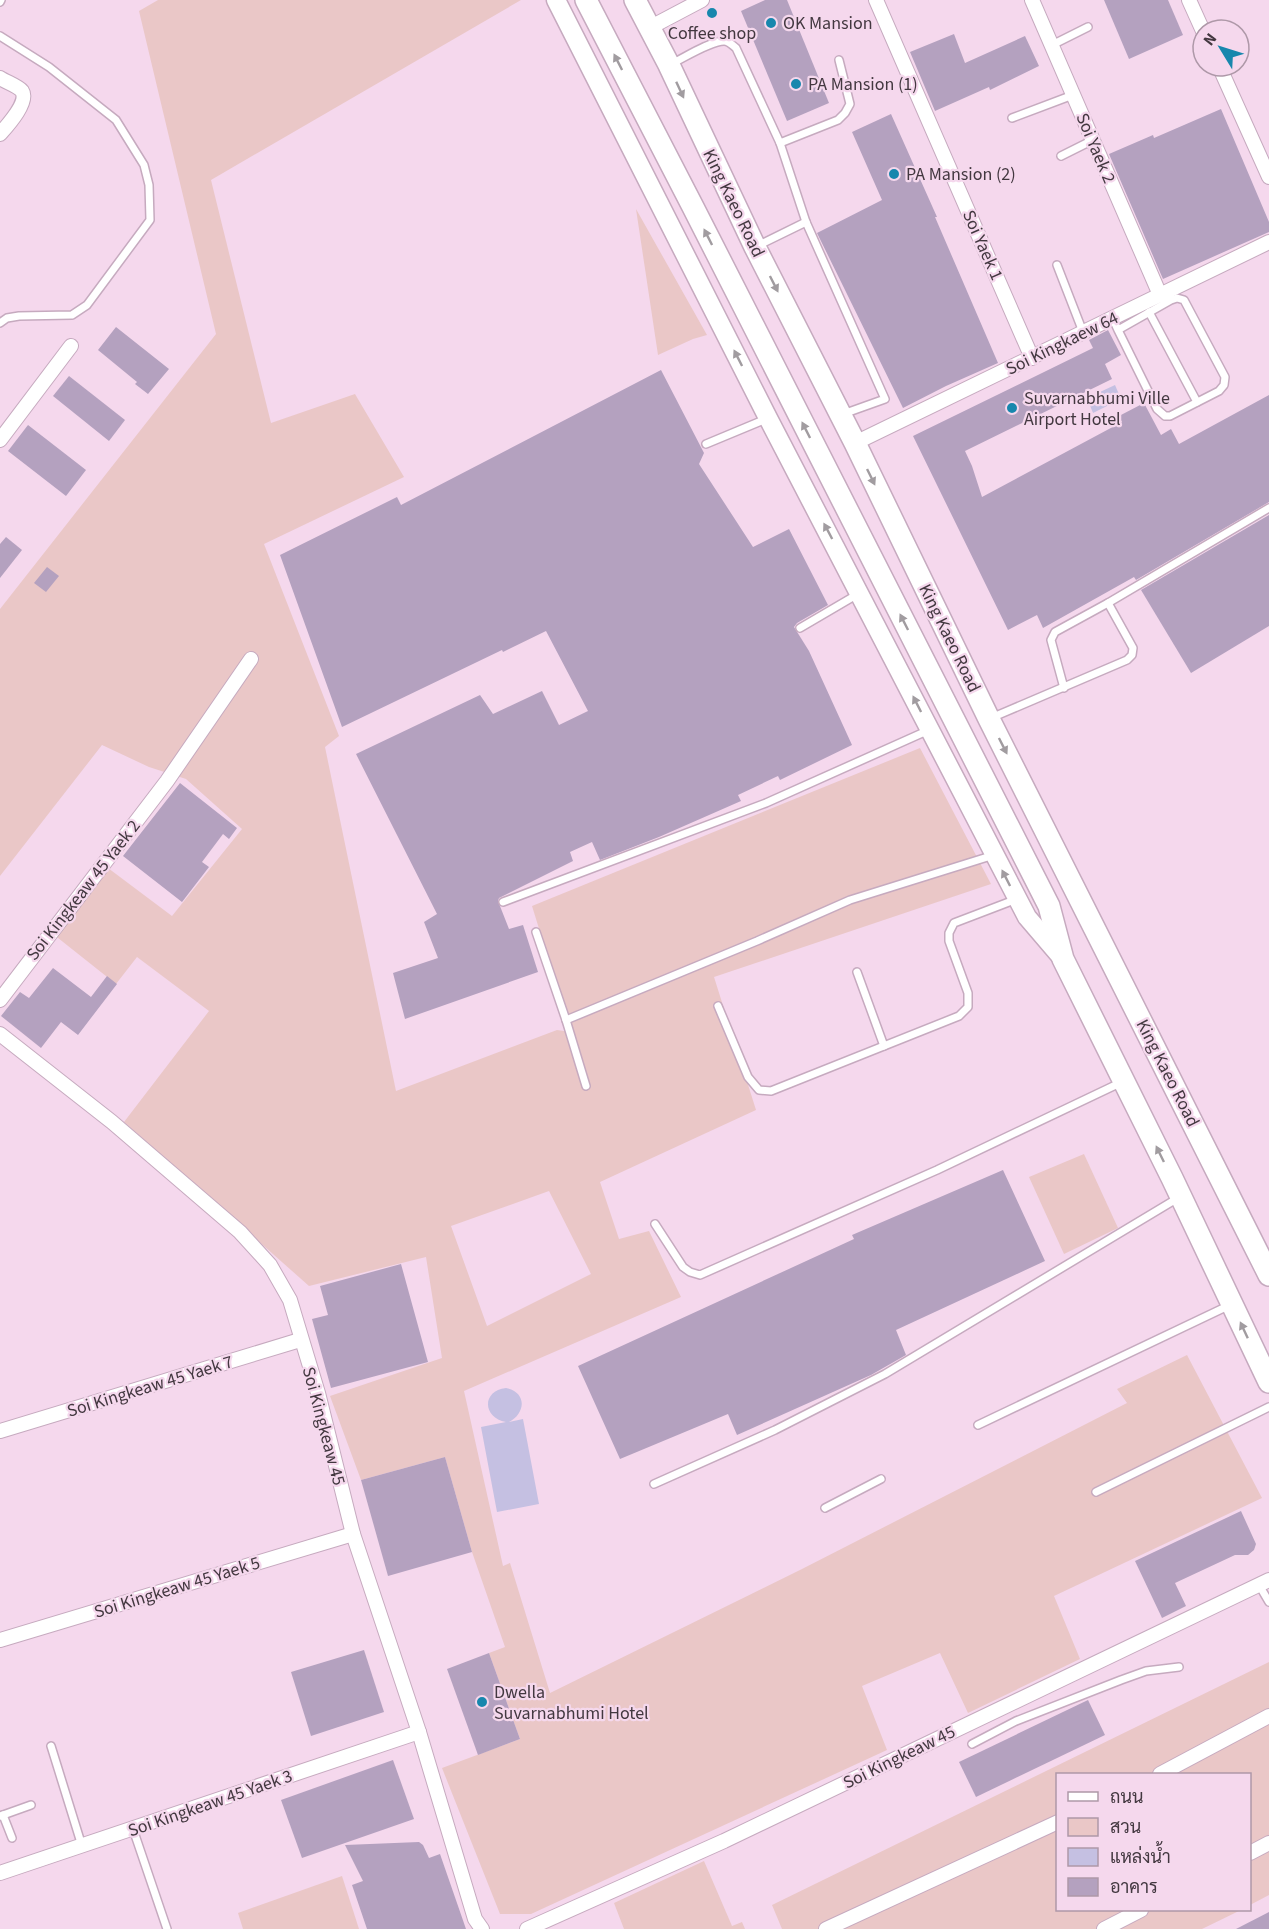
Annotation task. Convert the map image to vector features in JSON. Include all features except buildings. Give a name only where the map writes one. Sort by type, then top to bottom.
[{"type":"main road","name":"King Kaeo Road","points":[[556,0],[768,418],[1017,899],[1027,917],[1063,959]]},
{"type":"main road","name":"King Kaeo Road","points":[[586,0],[1049,906],[1063,959],[1269,1383]]},
{"type":"main road","name":"King Kaeo Road","points":[[635,0],[669,65],[754,247],[841,415],[989,719],[1269,1275]]},
{"type":"street","points":[[649,28],[702,0]]},
{"type":"street","name":"Soi Yaek 1","points":[[876,0],[1032,358]]},
{"type":"street","name":"Soi Yaek 2","points":[[1032,0],[1161,295]]},
{"type":"street","points":[[1189,0],[1197,18]]},
{"type":"street","points":[[0,78],[19,89],[24,98],[18,112],[0,134]]},
{"type":"street","points":[[1224,78],[1269,177]]},
{"type":"street","name":"Soi Kingkaew 64","points":[[855,443],[1084,333],[1116,324],[1161,295],[1269,242]]},
{"type":"street","points":[[0,440],[71,346]]},
{"type":"street","name":"Soi Kingkeaw 45 Yaek 2","points":[[0,1000],[167,781],[251,659]]},
{"type":"street","name":"Soi Kingkeaw 45","points":[[0,1034],[112,1122],[240,1232],[270,1265],[290,1300],[300,1340],[318,1393],[353,1534],[419,1732],[475,1919],[482,1929]]},
{"type":"street","name":"Soi Kingkeaw 45 Yaek 7","points":[[0,1431],[300,1340]]},
{"type":"street","name":"Soi Kingkeaw 45 Yaek 5","points":[[0,1640],[353,1534]]},
{"type":"street","name":"Soi Kingkeaw 45","points":[[527,1929],[724,1841],[1264,1582]]},
{"type":"street","points":[[1162,1773],[1269,1716]]},
{"type":"street","name":"Soi Kingkeaw 45 Yaek 3","points":[[0,1873],[419,1732]]},
{"type":"street","points":[[826,1929],[1056,1823]]},
{"type":"street","points":[[1251,1852],[1269,1843]]},
{"type":"street","points":[[1104,1929],[1139,1911]]},
{"type":"lane","points":[[1052,45],[1088,27]]},
{"type":"lane","points":[[0,36],[49,67],[116,120],[144,165],[149,185],[150,220],[87,305],[72,315],[19,316],[7,318],[0,323]]},
{"type":"lane","points":[[669,65],[723,41],[736,48],[780,143],[806,222],[885,399],[841,415]]},
{"type":"lane","points":[[780,143],[838,120],[845,113],[850,104],[839,60]]},
{"type":"lane","points":[[1012,118],[1073,95]]},
{"type":"lane","points":[[1061,156],[1093,140]]},
{"type":"lane","points":[[754,247],[806,222]]},
{"type":"lane","points":[[1057,265],[1084,333]]},
{"type":"lane","points":[[1177,298],[1184,300],[1225,377],[1224,385],[1219,392],[1170,416],[1165,416],[1157,409],[1116,324],[1149,312],[1177,298]]},
{"type":"lane","points":[[1149,312],[1197,402]]},
{"type":"lane","points":[[706,444],[768,418]]},
{"type":"lane","points":[[1064,688],[1051,640],[1055,632],[1269,508]]},
{"type":"lane","points":[[800,628],[860,593]]},
{"type":"lane","points":[[989,719],[1127,660],[1132,655],[1133,648],[1108,603]]},
{"type":"lane","points":[[503,902],[766,803],[930,730]]},
{"type":"lane","points":[[566,1020],[850,900],[994,855]]},
{"type":"lane","points":[[718,1006],[748,1077],[759,1090],[771,1091],[959,1016],[968,1007],[968,993],[949,941],[949,933],[954,923],[1017,899]]},
{"type":"lane","points":[[536,932],[586,1086]]},
{"type":"lane","points":[[857,972],[884,1046]]},
{"type":"lane","points":[[655,1224],[683,1268],[700,1275],[937,1170],[1124,1082]]},
{"type":"lane","points":[[654,1484],[775,1430],[885,1374],[1180,1196]]},
{"type":"lane","points":[[978,1425],[1232,1304]]},
{"type":"lane","points":[[1096,1492],[1269,1407]]},
{"type":"lane","points":[[825,1508],[880,1479]]},
{"type":"lane","points":[[1264,1582],[1269,1602]]},
{"type":"lane","points":[[972,1744],[1016,1720],[1146,1671],[1179,1667]]},
{"type":"lane","points":[[1008,1705],[1016,1720]]},
{"type":"lane","points":[[51,1746],[82,1846]]},
{"type":"lane","points":[[12,1838],[2,1815],[32,1805]]},
{"type":"lane","points":[[133,1829],[167,1929]]},
{"type":"green space","points":[[158,0],[521,0],[211,180],[271,423],[355,394],[404,477],[264,544],[339,736],[325,747],[396,1091],[557,1030],[571,1032],[532,906],[920,748],[991,884],[714,977],[756,1110],[600,1182],[619,1239],[649,1231],[681,1297],[464,1391],[503,1566],[510,1563],[550,1693],[802,1569],[1127,1403],[1117,1389],[1187,1355],[1262,1498],[1054,1596],[1080,1659],[968,1713],[940,1653],[862,1686],[887,1750],[531,1914],[500,1914],[442,1768],[520,1739],[489,1653],[505,1647],[472,1552],[445,1457],[361,1480],[330,1396],[442,1358],[426,1257],[309,1286],[124,1122],[209,1011],[137,957],[116,984],[53,934],[108,868],[172,916],[242,829],[186,779],[149,767],[102,745],[0,876],[0,609],[216,334],[139,11]],"holes":[[[549,1191],[591,1274],[487,1326],[451,1226]]]},
{"type":"green space","points":[[636,209],[707,335],[658,355]]},
{"type":"green space","points":[[1084,1154],[1118,1228],[1064,1254],[1029,1177]]},
{"type":"green space","points":[[1269,1662],[1269,1895],[1251,1904],[1251,1773],[1056,1773],[1056,1911],[1239,1911],[1202,1929],[782,1929],[772,1905]]},
{"type":"green space","points":[[704,1861],[732,1926],[742,1922],[745,1929],[624,1929],[614,1903]]},
{"type":"green space","points":[[342,1876],[359,1929],[243,1929],[238,1913]]},
{"type":"water","points":[[1115,385],[1121,399],[1093,413],[1087,398]]},
{"type":"water","points":[[506,1388],[513,1390],[521,1398],[519,1413],[509,1422],[523,1419],[539,1504],[497,1512],[481,1427],[506,1422],[498,1420],[489,1410],[488,1405],[492,1394]]},
{"type":"place","name":"Coffee shop","points":[[712,13]]},
{"type":"place","name":"OK Mansion","points":[[771,23]]},
{"type":"place","name":"PA Mansion (1)","points":[[796,84]]},
{"type":"place","name":"PA Mansion (2)","points":[[894,174]]},
{"type":"place","name":"Suvarnabhumi Ville Airport Hotel","points":[[1012,408]]},
{"type":"place","name":"Dwella Suvarnabhumi Hotel","points":[[482,1702]]}]
